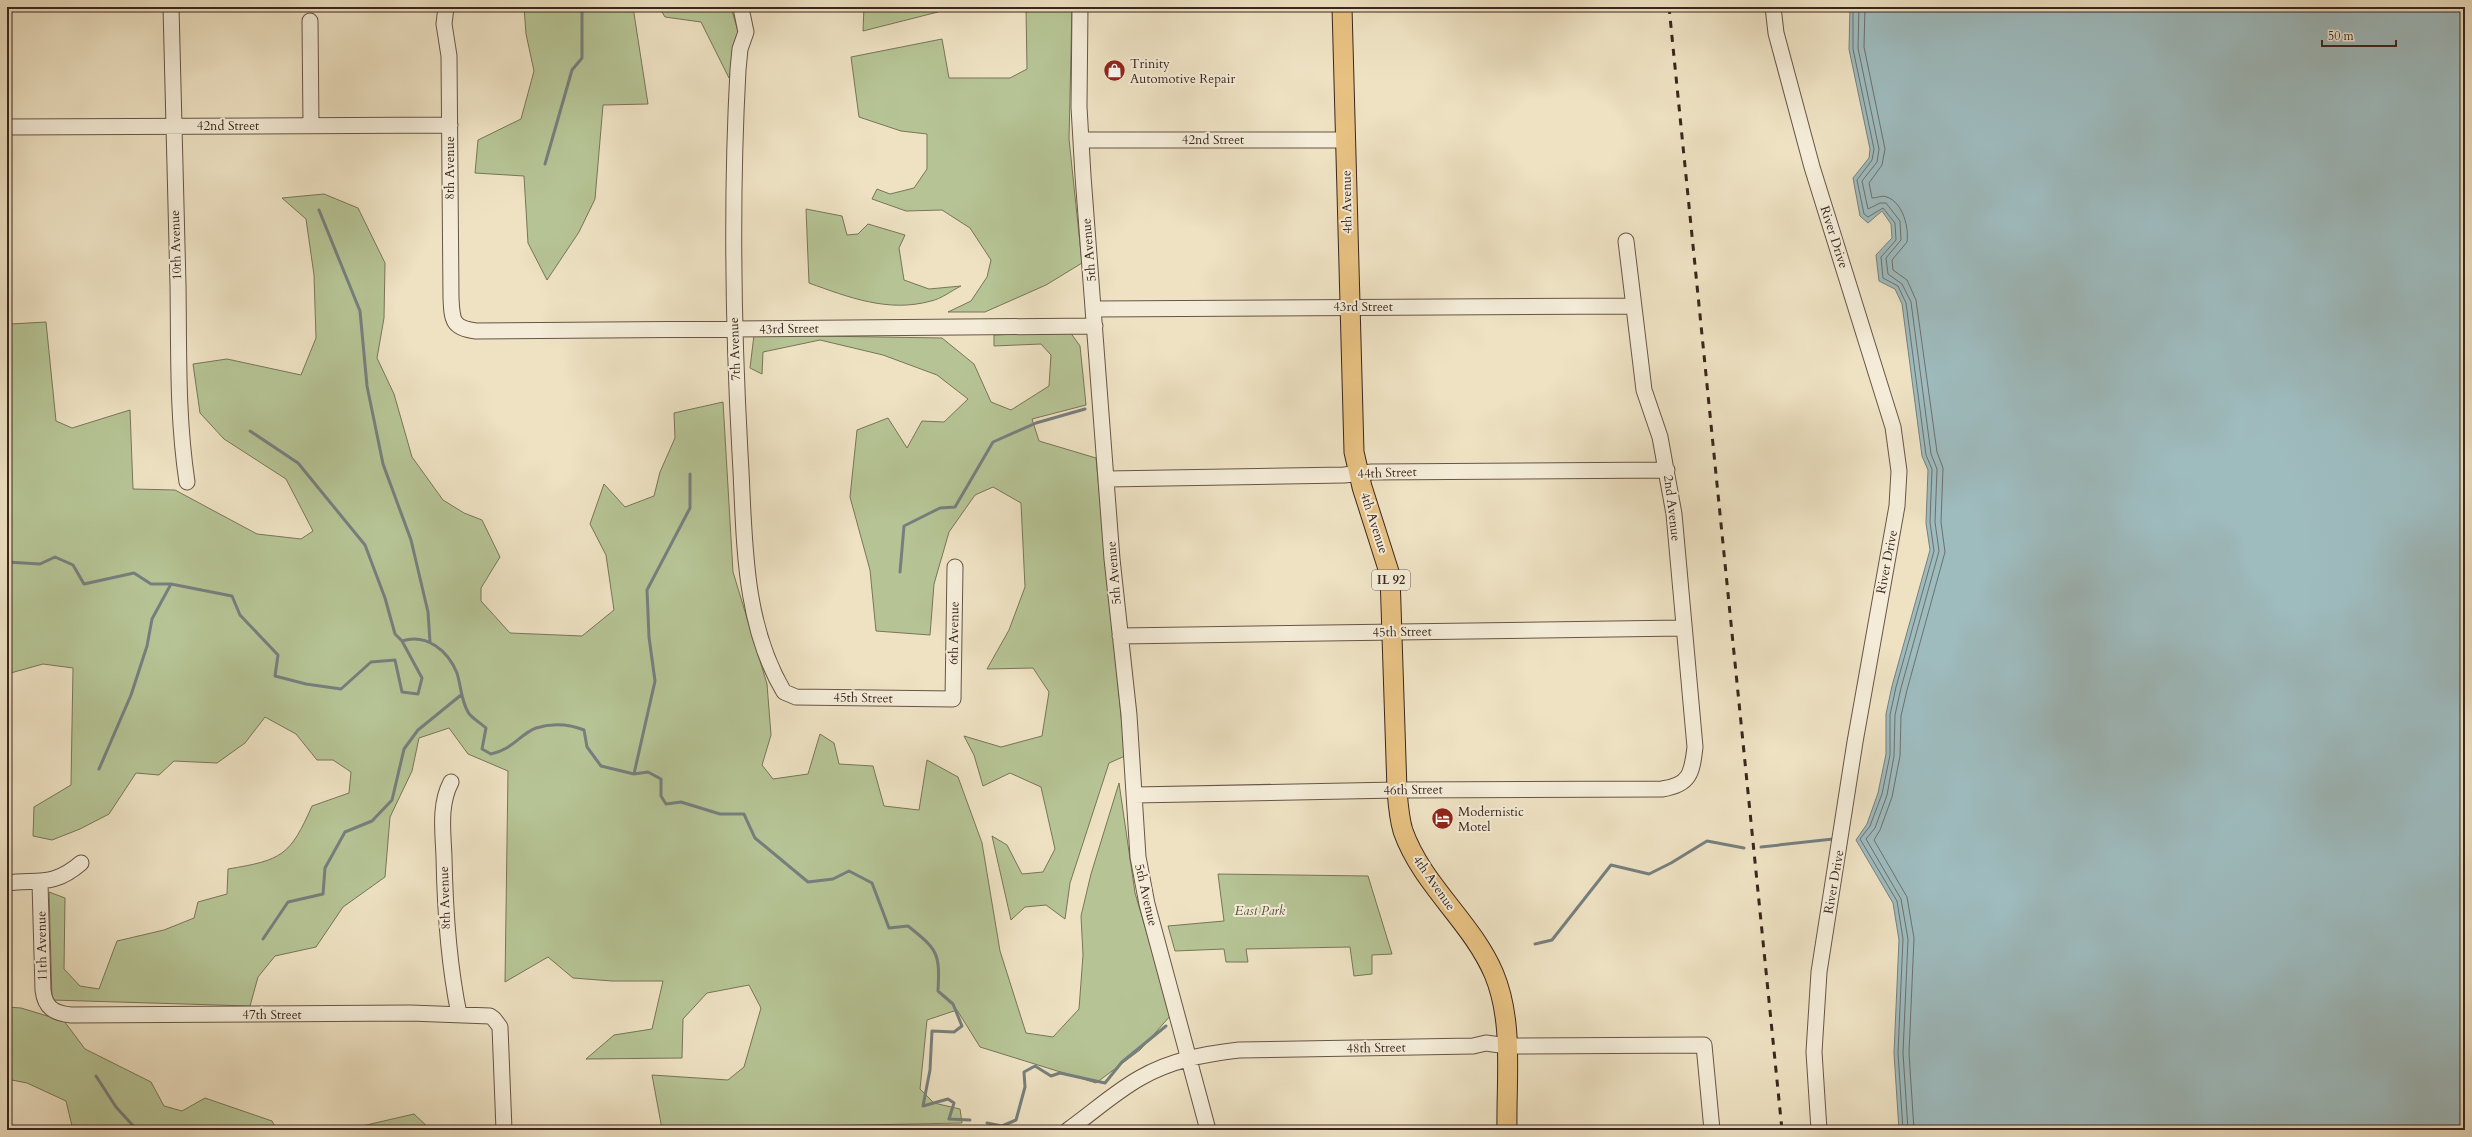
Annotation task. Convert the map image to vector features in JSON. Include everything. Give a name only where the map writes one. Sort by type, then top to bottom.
[{"type":"main road","name":"4th Avenue","points":[[1342,7],[1354,452],[1359,474],[1390,575],[1397,790],[1403,830],[1415,859],[1478,945],[1494,975],[1502,1001],[1507,1046],[1507,1130]]},
{"type":"street","name":"10th Avenue","points":[[170,7],[178,287],[177,358],[182,450],[187,482]]},
{"type":"street","name":"8th Avenue","points":[[446,7],[444,24],[449,56],[451,298],[452,313],[455,323],[460,327]]},
{"type":"street","name":"5th Avenue","points":[[1080,7],[1081,140],[1107,479],[1128,715],[1138,857],[1142,880],[1208,1130]]},
{"type":"street","name":"River Drive","points":[[1773,7],[1776,33],[1806,147],[1893,427],[1899,471],[1897,506],[1855,742],[1840,847],[1819,972],[1814,1052],[1820,1130]]},
{"type":"street","name":"7th Avenue","points":[[741,8],[746,32],[740,50],[736,104],[732,251],[733,329],[745,551],[750,600],[756,622],[780,685]]},
{"type":"street","points":[[310,21],[311,126]]},
{"type":"street","name":"42nd Street","points":[[7,127],[450,125]]},
{"type":"street","name":"42nd Street","points":[[1081,140],[1346,140]]},
{"type":"street","name":"2nd Avenue","points":[[1626,241],[1644,390],[1660,437],[1674,514],[1683,628],[1695,747],[1688,777]]},
{"type":"street","name":"43rd Street","points":[[1094,309],[1633,306]]},
{"type":"street","name":"43rd Street","points":[[460,327],[476,331],[1095,326]]},
{"type":"street","name":"44th Street","points":[[1107,479],[1667,470]]},
{"type":"street","name":"6th Avenue","points":[[953,699],[955,567]]},
{"type":"street","name":"45th Street","points":[[1120,636],[1683,628]]},
{"type":"street","name":"45th Street","points":[[780,685],[788,696],[796,697],[953,699]]},
{"type":"street","name":"46th Street","points":[[1134,795],[1397,790],[1662,789],[1676,787],[1688,777]]},
{"type":"street","name":"8th Avenue","points":[[451,782],[443,803],[445,924],[451,976],[459,1014]]},
{"type":"street","points":[[7,883],[40,882],[56,879],[81,863]]},
{"type":"street","name":"11th Avenue","points":[[40,882],[43,990],[49,1008]]},
{"type":"street","name":"47th Street","points":[[49,1008],[60,1014],[71,1015],[459,1014],[490,1016],[494,1018],[500,1027],[504,1130]]},
{"type":"street","name":"48th Street","points":[[1068,1130],[1139,1078],[1190,1058],[1240,1050],[1473,1046],[1486,1043],[1507,1046],[1704,1045],[1712,1130]]},
{"type":"green space","points":[[524,7],[633,7],[648,104],[603,105],[595,199],[579,232],[547,280],[528,243],[524,176],[475,173],[478,140],[521,119],[534,71],[526,34]]},
{"type":"green space","points":[[659,7],[731,7],[739,35],[729,78],[701,22],[665,17]]},
{"type":"green space","points":[[864,7],[941,7],[938,12],[863,31]]},
{"type":"green space","points":[[1026,7],[1072,7],[1069,139],[1082,263],[1046,285],[985,312],[948,312],[971,301],[987,277],[991,260],[970,228],[942,210],[906,211],[872,199],[877,189],[890,194],[914,188],[927,169],[927,134],[901,131],[859,117],[851,57],[942,39],[949,78],[1010,78],[1027,69]]},
{"type":"green space","points":[[324,194],[358,208],[385,263],[384,318],[377,358],[394,394],[412,457],[443,500],[464,513],[482,520],[500,557],[481,588],[481,601],[510,633],[582,636],[614,610],[606,555],[590,524],[604,484],[625,507],[654,496],[660,472],[675,438],[674,413],[723,402],[733,572],[767,684],[771,735],[762,765],[773,779],[808,774],[820,734],[834,743],[839,764],[873,766],[884,806],[919,810],[927,760],[958,777],[982,843],[1000,951],[1026,1033],[1053,1037],[1079,1009],[1083,955],[1081,916],[1091,874],[1119,783],[1135,893],[1171,1015],[1140,1050],[1096,1083],[980,1047],[957,1010],[927,1020],[920,1089],[934,1103],[960,1109],[962,1123],[662,1129],[652,1075],[728,1080],[744,1067],[761,1008],[749,985],[707,993],[683,1019],[682,1058],[586,1059],[614,1035],[652,1029],[663,981],[612,981],[573,978],[548,957],[505,982],[508,771],[468,754],[449,728],[419,738],[412,771],[390,817],[385,877],[343,907],[316,947],[275,956],[258,977],[250,1006],[52,1000],[49,892],[65,898],[64,969],[80,986],[99,989],[117,941],[164,930],[194,918],[198,902],[227,894],[228,869],[261,862],[282,853],[290,846],[297,836],[312,806],[349,793],[351,772],[333,760],[317,760],[296,734],[265,717],[245,743],[217,763],[174,761],[159,775],[136,773],[109,814],[80,829],[52,840],[33,836],[34,807],[71,785],[73,668],[43,664],[7,674],[7,319],[11,324],[46,322],[56,421],[72,428],[130,410],[133,489],[175,490],[257,534],[301,539],[313,531],[286,479],[224,439],[200,413],[193,364],[227,359],[301,375],[316,338],[314,275],[306,219],[282,198]]},
{"type":"green space","points":[[806,209],[842,216],[847,235],[858,234],[868,224],[905,235],[899,248],[904,280],[929,289],[961,286],[935,300],[915,304],[899,305],[868,302],[809,283]]},
{"type":"green space","points":[[1070,332],[1080,346],[1086,405],[1032,419],[1039,441],[1096,458],[1125,756],[1109,763],[1070,883],[1065,919],[1046,905],[1025,907],[1011,920],[992,836],[1007,845],[1022,874],[1043,872],[1055,849],[1041,787],[1010,773],[983,786],[974,755],[964,736],[1001,747],[1042,736],[1049,692],[1033,668],[987,669],[1009,630],[1025,587],[1021,503],[993,487],[975,495],[949,532],[934,584],[930,635],[876,631],[870,570],[850,497],[857,430],[888,418],[907,448],[922,421],[944,422],[968,399],[937,375],[883,355],[820,340],[763,352],[762,374],[750,368],[754,335],[942,338],[974,364],[991,402],[1011,410],[1049,386],[1051,355],[1041,344],[994,346],[994,335]]},
{"type":"green space","name":"East Park","points":[[1218,874],[1368,876],[1392,954],[1372,955],[1372,974],[1354,976],[1350,947],[1246,949],[1248,962],[1226,962],[1224,949],[1175,951],[1168,926],[1224,921]]},
{"type":"green space","points":[[7,1007],[21,1008],[64,1021],[85,1049],[151,1082],[164,1106],[182,1111],[205,1098],[272,1121],[277,1130],[73,1130],[66,1101],[27,1083],[7,1079]]},
{"type":"green space","points":[[414,1114],[431,1130],[358,1130],[362,1126]]},
{"type":"water","points":[[1850,7],[2465,7],[2465,1130],[1899,1130],[1894,1053],[1899,940],[1893,903],[1856,840],[1867,824],[1878,793],[1886,754],[1886,714],[1892,686],[1930,550],[1926,523],[1928,470],[1922,456],[1902,304],[1895,289],[1879,281],[1876,255],[1892,238],[1891,224],[1882,211],[1868,223],[1860,216],[1853,178],[1869,158],[1870,149],[1849,49]]},
{"type":"waterway","points":[[545,164],[572,70],[582,58],[582,7]]},
{"type":"waterway","points":[[319,210],[360,311],[367,386],[383,464],[411,540],[428,612],[430,642]]},
{"type":"waterway","points":[[900,572],[904,526],[940,508],[955,507],[993,442],[1036,423],[1085,409]]},
{"type":"waterway","points":[[250,431],[298,463],[365,545],[385,598],[395,634],[402,641]]},
{"type":"waterway","points":[[634,774],[655,681],[649,637],[647,590],[690,508],[690,474]]},
{"type":"waterway","points":[[7,562],[40,564],[55,557],[73,565],[84,584],[134,573],[151,584],[171,584],[232,596],[240,615],[278,655],[275,676],[306,684],[341,689],[371,662],[395,660],[402,692],[418,694],[422,678],[402,641],[411,639],[428,642],[442,651],[453,665],[457,673],[462,698],[468,712],[486,728],[482,749],[491,754],[505,749],[525,734],[542,726],[566,725],[584,730],[587,747],[601,766],[634,774],[648,772],[661,779],[661,796],[666,804],[681,802],[720,814],[744,814],[755,838],[808,882],[833,879],[849,871],[872,883],[889,928],[908,926],[926,941],[935,953],[939,978],[938,991],[953,1004],[962,1026],[954,1032],[932,1031],[930,1070],[923,1106],[948,1099],[954,1103],[949,1119],[970,1120]]},
{"type":"waterway","points":[[99,769],[131,695],[147,646],[152,619],[171,584]]},
{"type":"waterway","points":[[263,939],[288,902],[323,894],[325,868],[345,832],[372,821],[392,800],[404,749],[418,730],[461,695]]},
{"type":"waterway","points":[[1761,847],[1833,839]]},
{"type":"waterway","points":[[1535,944],[1552,940],[1611,865],[1649,874],[1671,863],[1707,841],[1744,848]]},
{"type":"waterway","points":[[987,1123],[1002,1126],[1016,1120],[1025,1087],[1024,1072],[1035,1066],[1051,1076],[1060,1073],[1105,1083],[1122,1062],[1166,1026]]},
{"type":"waterway","points":[[96,1076],[116,1107],[137,1130]]},
{"type":"railway","points":[[1669,7],[1782,1130]]},
{"type":"place","name":"Trinity Automotive Repair","points":[[1114,71]]},
{"type":"place","name":"Modernistic Motel","points":[[1442,819]]}]
